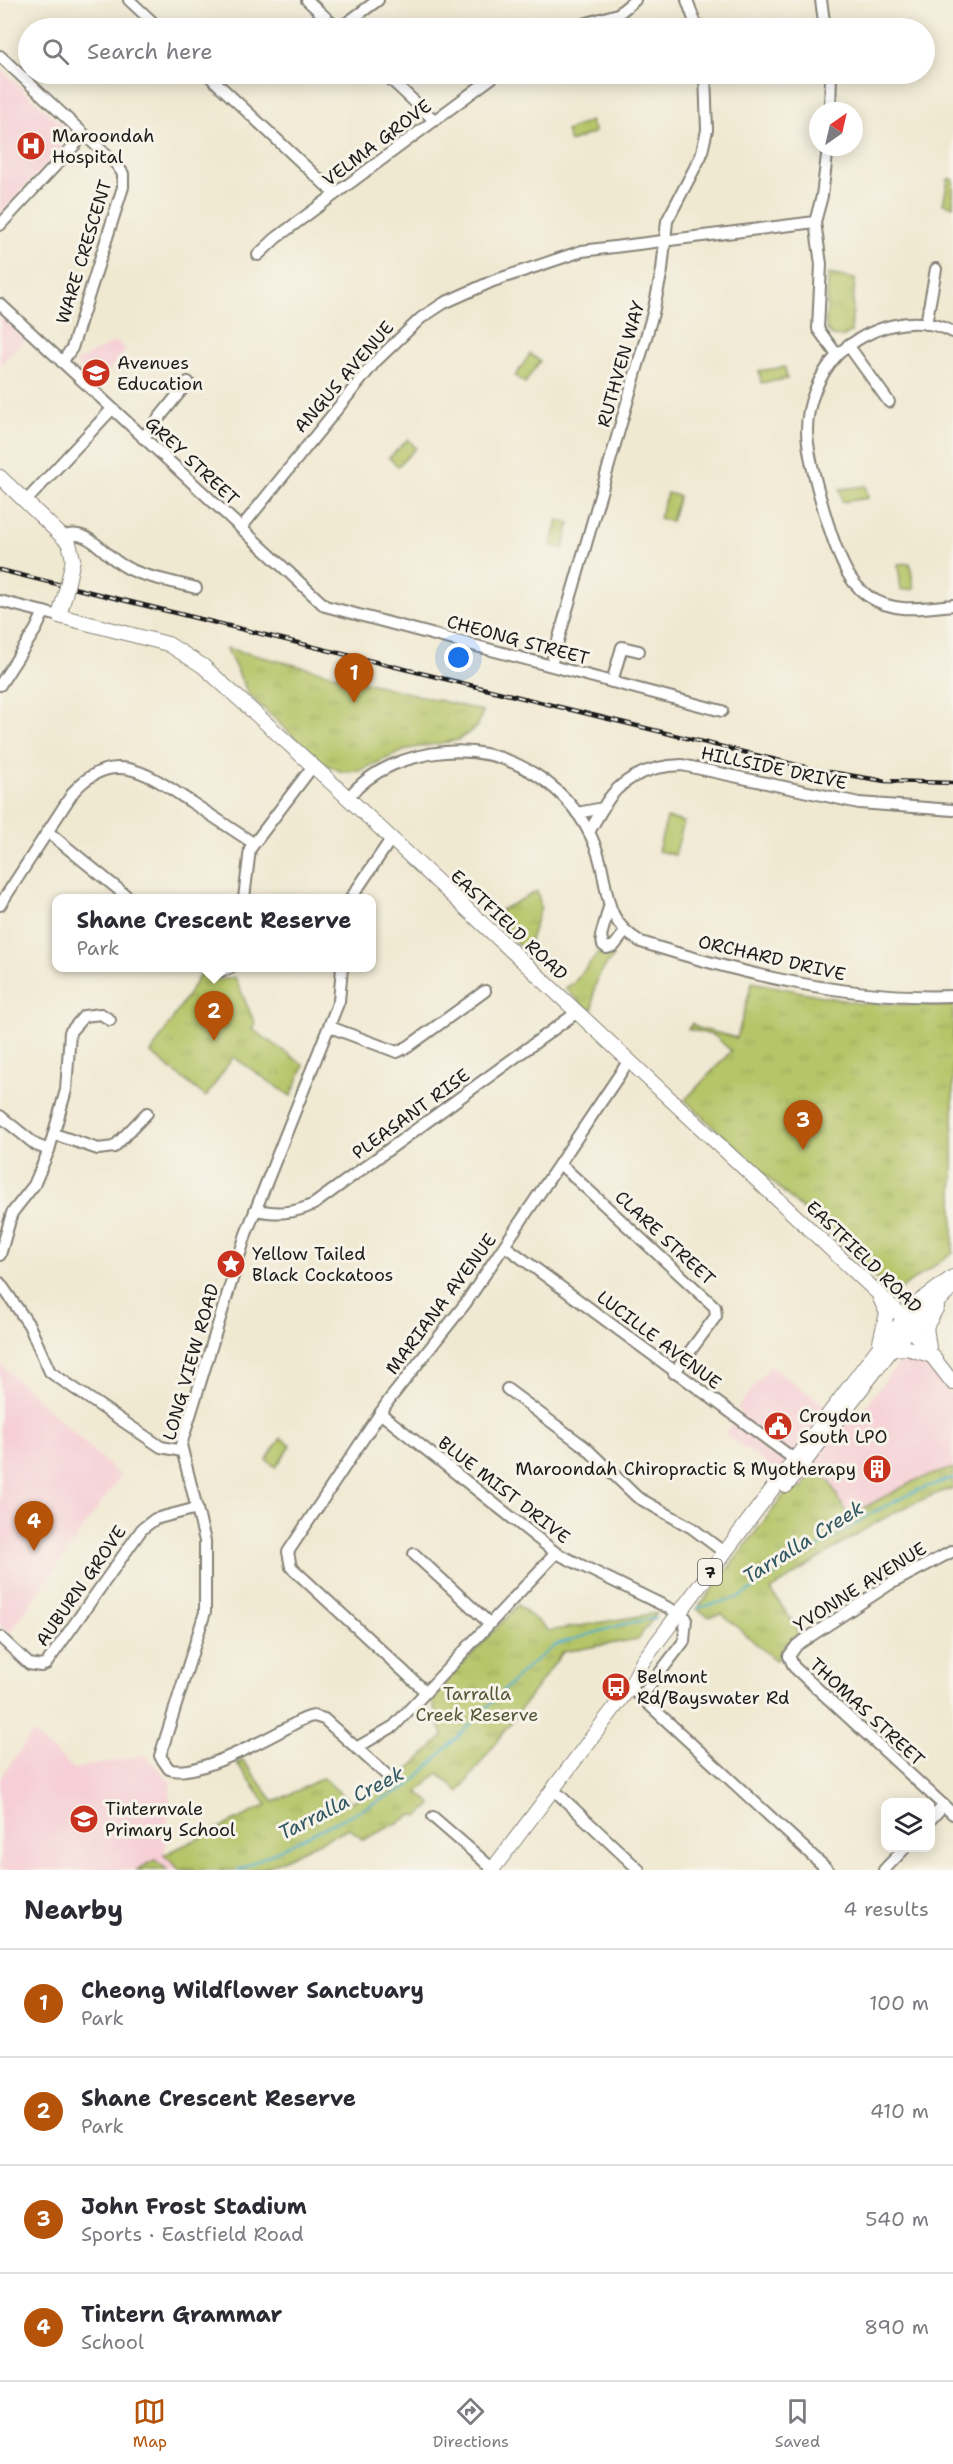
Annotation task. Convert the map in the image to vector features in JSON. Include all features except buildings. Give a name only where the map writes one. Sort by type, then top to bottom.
[{"type":"main road","points":[[0,477],[64,536],[72,554],[59,616]]},
{"type":"main road","name":"EASTFIELD ROAD","points":[[59,616],[156,640],[185,652],[348,798],[875,1291],[907,1323],[953,1383]]},
{"type":"main road","name":"7","points":[[682,1615],[724,1553],[892,1349],[919,1302],[953,1277]]},
{"type":"main road","points":[[875,1291],[901,1302],[919,1302]]},
{"type":"main road","points":[[875,1291],[887,1313],[877,1350]]},
{"type":"main road","points":[[892,1349],[907,1348],[932,1354],[926,1328],[948,1293]]},
{"type":"main road","name":"7","points":[[493,1869],[630,1687],[643,1661],[682,1615],[800,1459],[877,1350],[907,1323],[948,1293]]},
{"type":"street","points":[[129,0],[148,18]]},
{"type":"street","points":[[307,0],[328,18]]},
{"type":"street","points":[[353,18],[378,0]]},
{"type":"street","points":[[604,18],[618,14],[635,0]]},
{"type":"street","points":[[687,0],[693,18]]},
{"type":"street","points":[[821,0],[824,18]]},
{"type":"street","name":"WARE CRESCENT","points":[[0,56],[18,73]]},
{"type":"street","name":"WARE CRESCENT","points":[[30,84],[117,165],[124,180],[69,354],[62,362]]},
{"type":"street","points":[[218,84],[335,194]]},
{"type":"street","points":[[396,84],[434,120]]},
{"type":"street","name":"VELMA GROVE","points":[[258,255],[276,238],[483,84]]},
{"type":"street","name":"RUTHVEN WAY","points":[[551,665],[653,313],[663,270],[667,221],[701,156],[707,130],[705,84]]},
{"type":"street","points":[[830,102],[831,84]]},
{"type":"street","points":[[0,225],[84,135]]},
{"type":"street","points":[[827,156],[822,195],[815,222],[821,264],[818,329],[837,355]]},
{"type":"street","name":"ANGUS AVENUE","points":[[241,528],[375,362],[421,318],[444,303],[493,281],[582,251],[815,222]]},
{"type":"street","points":[[926,324],[936,269]]},
{"type":"street","name":"GREY STREET","points":[[0,304],[309,593]]},
{"type":"street","points":[[953,332],[926,324],[887,326],[863,335],[848,345],[827,367],[816,388],[807,430],[809,450],[843,565],[861,590],[882,603],[918,609],[953,605]]},
{"type":"street","points":[[848,345],[889,402]]},
{"type":"street","points":[[143,438],[188,382]]},
{"type":"street","points":[[26,501],[112,409]]},
{"type":"street","points":[[64,536],[70,534],[86,537],[125,568],[196,588]]},
{"type":"street","name":"CHEONG STREET","points":[[309,593],[325,606],[488,651],[551,665],[722,711]]},
{"type":"street","points":[[0,601],[59,616]]},
{"type":"street","points":[[0,685],[44,612]]},
{"type":"street","points":[[612,682],[622,647],[639,651]]},
{"type":"street","points":[[348,798],[364,782],[395,764],[435,753],[464,751],[493,756],[520,765],[552,786],[577,813],[589,832],[601,862],[609,907],[626,932],[614,946],[607,948],[603,945],[601,936],[609,907]]},
{"type":"street","name":"HILLSIDE DRIVE","points":[[589,832],[612,792],[630,778],[658,768],[682,765],[859,803],[953,810]]},
{"type":"street","points":[[244,894],[250,849],[253,843],[313,766]]},
{"type":"street","points":[[0,905],[74,791],[86,779],[104,770],[127,768],[150,775],[253,843]]},
{"type":"street","points":[[577,813],[603,808]]},
{"type":"street","points":[[48,832],[124,894]]},
{"type":"street","points":[[354,894],[391,839]]},
{"type":"street","name":"ORCHARD DRIVE","points":[[626,932],[641,942],[663,949],[816,987],[883,995],[953,996]]},
{"type":"street","name":"LONG VIEW ROAD","points":[[342,972],[339,1001],[255,1210],[181,1445],[205,1541],[206,1612],[162,1746],[163,1763],[168,1769],[179,1772],[219,1760],[314,1716],[324,1719],[389,1777]]},
{"type":"street","points":[[330,1027],[397,1052],[409,1047],[485,991]]},
{"type":"street","name":"PLEASANT RISE","points":[[255,1210],[290,1213],[314,1204],[576,1013]]},
{"type":"street","points":[[0,1255],[12,1213],[38,1179],[54,1134],[66,1090],[69,1032],[84,1016],[100,1014],[110,1020]]},
{"type":"street","name":"MARIANA AVENUE","points":[[426,1692],[291,1567],[287,1555],[380,1413],[465,1304],[628,1062]]},
{"type":"street","points":[[54,1134],[106,1149],[121,1142],[147,1113]]},
{"type":"street","points":[[0,1116],[36,1145],[49,1150]]},
{"type":"street","name":"CLARE STREET","points":[[560,1164],[715,1307],[716,1316],[674,1373]]},
{"type":"street","name":"LUCILLE AVENUE","points":[[505,1246],[674,1373],[800,1459]]},
{"type":"street","points":[[0,1283],[29,1325],[50,1372],[161,1447],[182,1450]]},
{"type":"street","points":[[507,1389],[585,1448],[637,1497],[692,1528],[724,1553]]},
{"type":"street","name":"BLUE MIST DRIVE","points":[[380,1413],[556,1553],[682,1615]]},
{"type":"street","name":"AUBURN GROVE","points":[[0,1637],[29,1664],[41,1666],[46,1664],[146,1526],[155,1519],[197,1508]]},
{"type":"street","name":"YVONNE AVENUE","points":[[789,1656],[797,1645],[890,1584],[953,1551]]},
{"type":"street","points":[[356,1748],[394,1726],[556,1553]]},
{"type":"street","points":[[414,1554],[489,1623]]},
{"type":"street","points":[[642,1696],[684,1641],[682,1615]]},
{"type":"street","name":"THOMAS STREET","points":[[789,1656],[794,1667],[953,1814]]},
{"type":"street","points":[[630,1687],[828,1870]]},
{"type":"street","points":[[553,1790],[639,1870]]},
{"type":"street","points":[[935,1815],[944,1805]]},
{"type":"street","points":[[433,1817],[493,1869]]},
{"type":"street","points":[[884,1870],[901,1852]]},
{"type":"shaded area","name":"Maroondah Hospital","points":[[0,68],[70,133],[70,138],[0,214]]},
{"type":"shaded area","points":[[0,316],[25,339],[0,365]]},
{"type":"shaded area","name":"Avenues Education","points":[[116,341],[126,350],[97,384],[75,362]]},
{"type":"shaded area","points":[[912,1358],[927,1364],[953,1398],[953,1468],[916,1480],[848,1516],[830,1482],[815,1471],[801,1489],[725,1434],[741,1413],[737,1409],[770,1366],[852,1425],[897,1364]]},
{"type":"shaded area","points":[[0,1364],[120,1476],[9,1634],[0,1625]]},
{"type":"shaded area","name":"Tinternvale Primary School","points":[[33,1733],[74,1769],[146,1755],[171,1782],[165,1855],[180,1870],[0,1870],[0,1778]]},
{"type":"green space","points":[[590,121],[595,132],[570,142],[566,131]]},
{"type":"green space","points":[[948,179],[953,179],[953,206],[943,204]]},
{"type":"green space","points":[[828,274],[855,279],[851,332],[842,337],[832,336],[826,329]]},
{"type":"green space","points":[[530,354],[540,361],[525,383],[515,376]]},
{"type":"green space","points":[[785,367],[787,379],[761,383],[759,371]]},
{"type":"green space","points":[[408,439],[416,448],[398,466],[389,458]]},
{"type":"green space","points":[[866,486],[868,498],[842,502],[840,489]]},
{"type":"green space","points":[[667,493],[679,496],[671,522],[659,518]]},
{"type":"green space","points":[[558,520],[570,523],[563,549],[551,545]]},
{"type":"green space","points":[[910,563],[914,589],[901,590],[898,564]]},
{"type":"green space","points":[[226,648],[483,711],[477,727],[458,740],[408,749],[359,771],[342,772],[321,762],[249,695]]},
{"type":"green space","points":[[667,818],[684,822],[675,855],[658,851]]},
{"type":"green space","points":[[537,891],[541,907],[526,952],[488,917]]},
{"type":"green space","points":[[601,949],[613,957],[597,980],[593,1009],[586,1008],[566,987],[573,984]]},
{"type":"green space","points":[[202,972],[219,980],[235,977],[255,1024],[252,1029],[304,1065],[291,1096],[233,1057],[206,1097],[151,1053]]},
{"type":"green space","points":[[752,982],[857,1003],[953,1006],[953,1253],[893,1294],[685,1100],[731,1051],[715,1036],[688,1029],[692,1023],[698,1028],[737,1038]]},
{"type":"green space","points":[[281,1438],[291,1445],[276,1467],[266,1460]]},
{"type":"green space","points":[[953,1468],[953,1488],[928,1497],[881,1520],[771,1590],[800,1633],[783,1647],[779,1659],[775,1660],[722,1614],[709,1617],[697,1609],[793,1483],[801,1489],[815,1471],[830,1482],[848,1516],[916,1480]]},
{"type":"green space","name":"Tarralla Creek Reserve","points":[[518,1605],[549,1631],[657,1613],[638,1639],[563,1652],[459,1792],[438,1773],[418,1792],[432,1804],[419,1816],[413,1815],[363,1840],[349,1828],[261,1870],[180,1870],[164,1855],[267,1805],[237,1763],[243,1760],[274,1802],[323,1778],[351,1802],[381,1787],[382,1783],[396,1773],[401,1777],[443,1736],[431,1698]]},
{"type":"green space","points":[[156,1860],[167,1870],[136,1870]]},
{"type":"waterway","name":"Tarralla Creek","points":[[698,1608],[740,1597],[872,1513],[918,1490],[953,1478]]},
{"type":"waterway","name":"Tarralla Creek","points":[[238,1870],[409,1786],[526,1668],[557,1644],[624,1624],[655,1618]]},
{"type":"railway","points":[[0,570],[817,770],[885,781],[953,783]]},
{"type":"place","name":"Maroondah Hospital","points":[[31,146]]},
{"type":"place","name":"Avenues Education","points":[[96,373]]},
{"type":"place","name":"Cheong Wildflower Sanctuary","points":[[354,703]]},
{"type":"place","name":"Shane Crescent Reserve","points":[[214,1041]]},
{"type":"place","name":"John Frost Stadium","points":[[803,1150]]},
{"type":"place","name":"Yellow Tailed Black Cockatoos","points":[[231,1264]]},
{"type":"place","name":"Croydon South LPO","points":[[778,1426]]},
{"type":"place","name":"Maroondah Chiropractic & Myotherapy","points":[[877,1469]]},
{"type":"place","name":"Tintern Grammar","points":[[34,1551]]},
{"type":"place","name":"Belmont Rd/Bayswater Rd","points":[[616,1687]]},
{"type":"place","name":"Tinternvale Primary School","points":[[84,1819]]}]
